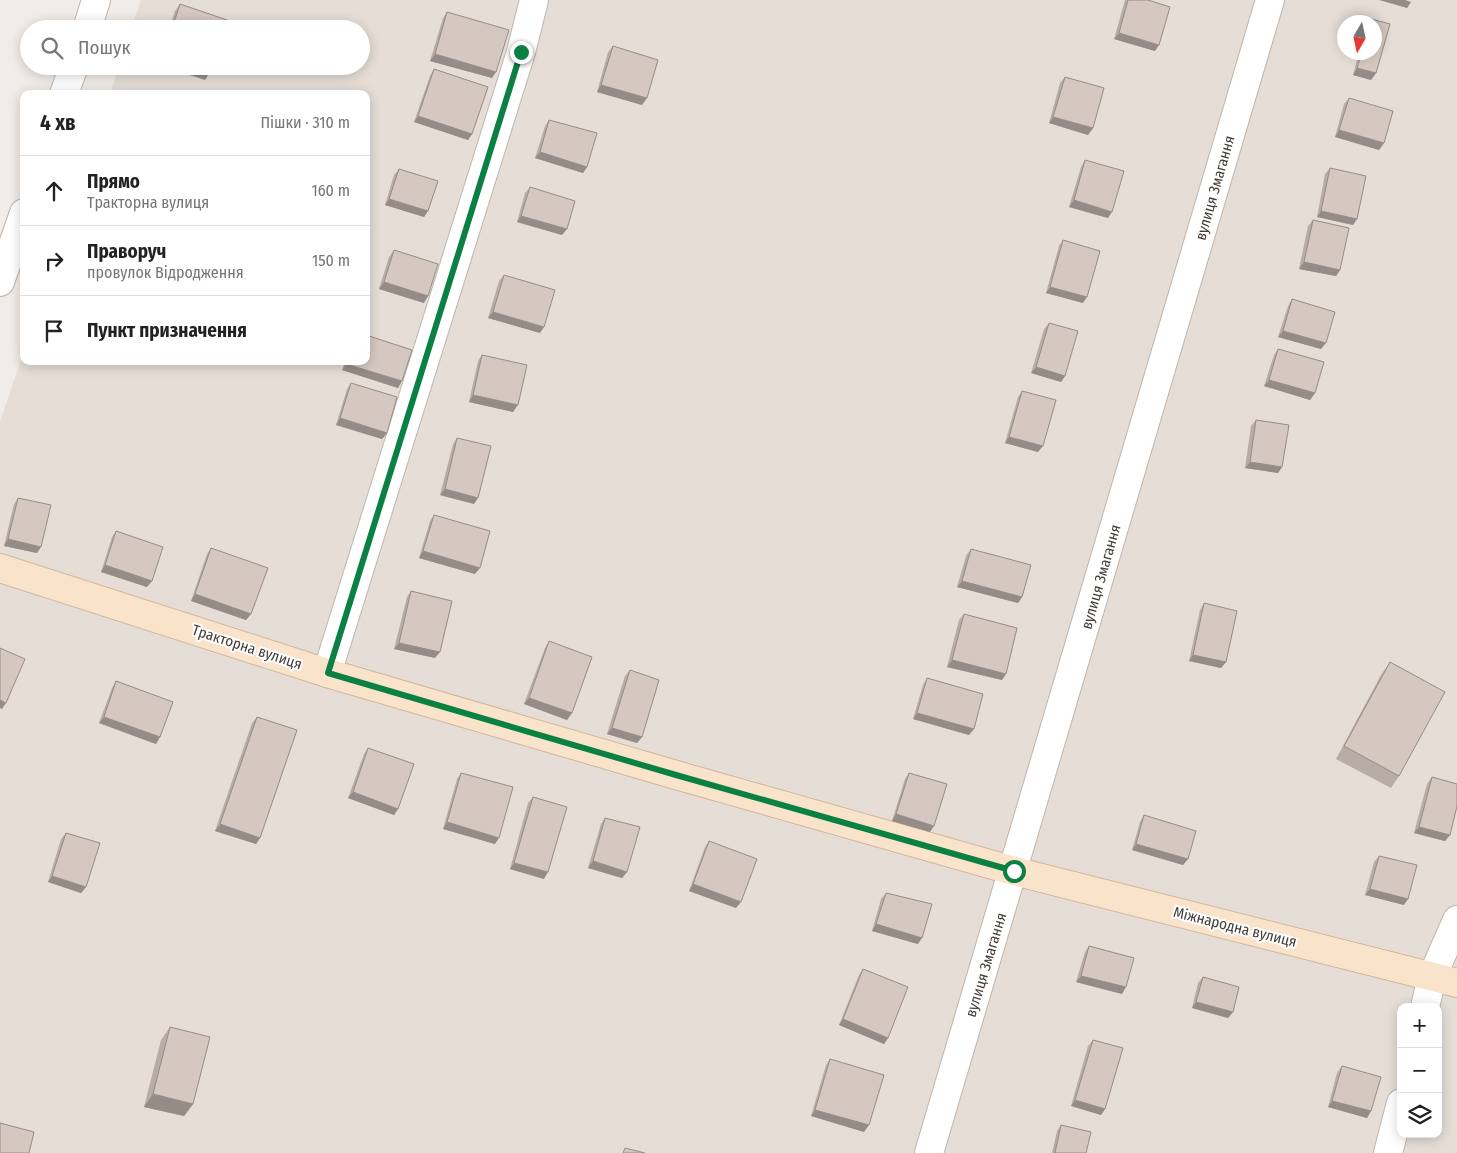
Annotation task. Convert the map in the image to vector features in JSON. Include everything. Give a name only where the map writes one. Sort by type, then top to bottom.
[{"type":"street","points":[[90,20],[96,0]]},
{"type":"street","points":[[328,673],[521,52],[534,0]]},
{"type":"street","name":"вулиця Змагання","points":[[930,1153],[1270,0]]},
{"type":"street","points":[[65,90],[71,75]]},
{"type":"street","points":[[0,282],[20,224]]},
{"type":"street","name":"Тракторна вулиця","points":[[0,568],[328,673],[1014,871]]},
{"type":"street","name":"Міжнародна вулиця","points":[[1014,871],[1445,980]]},
{"type":"street","points":[[1428,1003],[1445,980],[1457,920]]},
{"type":"street","points":[[1388,1153],[1397,1118]]},
{"type":"shaded area","points":[[141,0],[1457,0],[1457,1153],[0,1153],[0,422],[20,363],[20,365],[370,365],[370,90],[111,90],[116,75],[370,75],[370,20],[134,20]]},
{"type":"building","points":[[1128,0],[1148,0],[1170,7],[1159,45],[1119,33]]},
{"type":"building","points":[[180,4],[227,20],[175,20]]},
{"type":"building","points":[[447,12],[509,30],[496,72],[435,54]]},
{"type":"building","points":[[1382,22],[1390,24],[1382,52]]},
{"type":"building","points":[[613,46],[658,60],[647,98],[601,85]]},
{"type":"building","points":[[1360,60],[1380,60],[1376,73],[1357,68]]},
{"type":"building","points":[[434,69],[488,87],[472,134],[418,116]]},
{"type":"building","points":[[1065,77],[1104,88],[1093,128],[1053,117]]},
{"type":"building","points":[[1349,98],[1393,111],[1384,143],[1339,130]]},
{"type":"building","points":[[549,120],[597,133],[587,167],[540,152]]},
{"type":"building","points":[[1085,160],[1124,171],[1112,212],[1074,200]]},
{"type":"building","points":[[1330,168],[1366,176],[1357,219],[1321,211]]},
{"type":"building","points":[[399,169],[438,181],[428,211],[389,199]]},
{"type":"building","points":[[530,187],[575,201],[567,229],[521,216]]},
{"type":"building","points":[[1313,220],[1349,228],[1340,270],[1304,262]]},
{"type":"building","points":[[1063,240],[1100,251],[1087,297],[1050,287]]},
{"type":"building","points":[[394,250],[438,264],[428,296],[384,282]]},
{"type":"building","points":[[504,275],[555,290],[544,327],[493,312]]},
{"type":"building","points":[[1292,299],[1335,312],[1326,343],[1283,331]]},
{"type":"building","points":[[1049,323],[1078,331],[1065,376],[1036,367]]},
{"type":"building","points":[[370,336],[412,350],[402,381],[349,365],[370,365]]},
{"type":"building","points":[[1278,349],[1324,362],[1315,393],[1269,380]]},
{"type":"building","points":[[482,355],[527,365],[518,405],[473,395]]},
{"type":"building","points":[[351,383],[397,397],[387,433],[340,418]]},
{"type":"building","points":[[1022,391],[1056,400],[1043,446],[1009,437]]},
{"type":"building","points":[[1256,420],[1289,425],[1282,467],[1250,462]]},
{"type":"building","points":[[457,438],[491,446],[478,498],[445,489]]},
{"type":"building","points":[[18,498],[51,505],[41,547],[8,539]]},
{"type":"building","points":[[434,515],[490,531],[480,568],[423,551]]},
{"type":"building","points":[[116,531],[163,547],[152,581],[105,565]]},
{"type":"building","points":[[211,548],[268,568],[251,614],[195,594]]},
{"type":"building","points":[[971,549],[1031,565],[1022,597],[962,581]]},
{"type":"building","points":[[411,591],[452,601],[440,652],[399,643]]},
{"type":"building","points":[[1204,603],[1237,611],[1226,662],[1193,655]]},
{"type":"building","points":[[964,614],[1017,628],[1006,674],[952,660]]},
{"type":"building","points":[[549,641],[592,657],[572,713],[529,698]]},
{"type":"building","points":[[0,648],[25,659],[6,703],[0,700]]},
{"type":"building","points":[[1390,662],[1445,692],[1399,776],[1344,746]]},
{"type":"building","points":[[630,670],[659,680],[642,737],[612,728]]},
{"type":"building","points":[[927,678],[983,694],[974,729],[917,713]]},
{"type":"building","points":[[116,681],[173,702],[160,737],[104,717]]},
{"type":"building","points":[[257,717],[297,730],[260,838],[220,824]]},
{"type":"building","points":[[368,748],[414,764],[398,809],[353,792]]},
{"type":"building","points":[[461,773],[513,787],[499,838],[447,822]]},
{"type":"building","points":[[909,773],[947,784],[934,826],[896,814]]},
{"type":"building","points":[[1432,777],[1457,784],[1457,806],[1450,835],[1419,827]]},
{"type":"building","points":[[533,797],[567,807],[548,872],[514,863]]},
{"type":"building","points":[[1144,815],[1196,831],[1188,859],[1136,844]]},
{"type":"building","points":[[605,818],[640,827],[627,872],[593,861]]},
{"type":"building","points":[[66,833],[100,843],[86,887],[52,876]]},
{"type":"building","points":[[709,841],[757,859],[741,902],[693,884]]},
{"type":"building","points":[[1379,856],[1417,865],[1408,899],[1370,889]]},
{"type":"building","points":[[886,893],[932,904],[922,938],[876,924]]},
{"type":"building","points":[[1089,946],[1134,958],[1126,987],[1081,976]]},
{"type":"building","points":[[863,969],[908,987],[888,1038],[843,1019]]},
{"type":"building","points":[[1203,977],[1239,987],[1233,1012],[1196,1002]]},
{"type":"building","points":[[170,1027],[210,1037],[193,1104],[153,1094]]},
{"type":"building","points":[[1093,1040],[1123,1048],[1105,1109],[1075,1100]]},
{"type":"building","points":[[830,1059],[884,1075],[869,1125],[815,1110]]},
{"type":"building","points":[[1342,1066],[1381,1077],[1371,1111],[1332,1101]]},
{"type":"building","points":[[0,1123],[34,1132],[29,1153],[0,1153]]},
{"type":"building","points":[[1061,1125],[1091,1132],[1086,1153],[1055,1153]]},
{"type":"building","points":[[625,1148],[645,1153],[623,1153]]},
{"type":"route","points":[[521,52],[328,673],[1014,871]]}]
